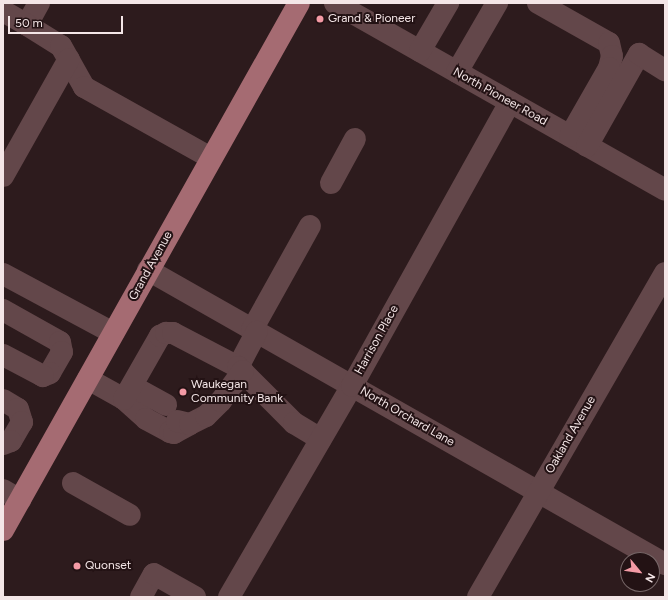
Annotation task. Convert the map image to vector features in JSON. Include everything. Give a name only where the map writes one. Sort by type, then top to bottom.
[{"type":"main road","name":"Grand Avenue","points":[[3,530],[12,495],[88,379],[299,3]]},
{"type":"street","points":[[27,24],[39,3]]},
{"type":"street","name":"North Pioneer Road","points":[[335,3],[665,190]]},
{"type":"street","points":[[420,51],[448,3]]},
{"type":"street","points":[[457,72],[497,3]]},
{"type":"street","points":[[538,3],[609,43],[612,56],[609,68],[579,141]]},
{"type":"street","points":[[3,11],[27,24],[61,46],[84,87],[211,158]]},
{"type":"street","points":[[579,141],[639,54],[665,70]]},
{"type":"street","points":[[3,176],[69,59]]},
{"type":"street","name":"Harrison Place","points":[[229,597],[352,386],[510,102]]},
{"type":"street","points":[[331,183],[356,139]]},
{"type":"street","points":[[88,379],[128,393],[178,416],[221,401],[240,369],[255,331],[310,226]]},
{"type":"street","name":"North Orchard Lane","points":[[148,270],[665,564]]},
{"type":"street","name":"Oakland Avenue","points":[[478,597],[665,273]]},
{"type":"street","points":[[3,274],[113,333]]},
{"type":"street","points":[[3,310],[60,342],[62,352],[50,374],[43,376],[3,355]]},
{"type":"street","points":[[128,393],[160,336],[166,333],[173,333],[240,369],[294,423],[321,439]]},
{"type":"street","points":[[128,393],[146,419],[170,432],[174,432],[178,416]]},
{"type":"street","points":[[3,400],[18,409],[22,422],[11,441],[3,444]]},
{"type":"street","points":[[74,482],[130,515]]},
{"type":"street","points":[[141,597],[154,574],[190,596]]},
{"type":"place","name":"Grand & Pioneer","points":[[320,19]]},
{"type":"place","name":"Waukegan Community Bank","points":[[183,392]]},
{"type":"place","name":"Quonset","points":[[77,566]]}]
